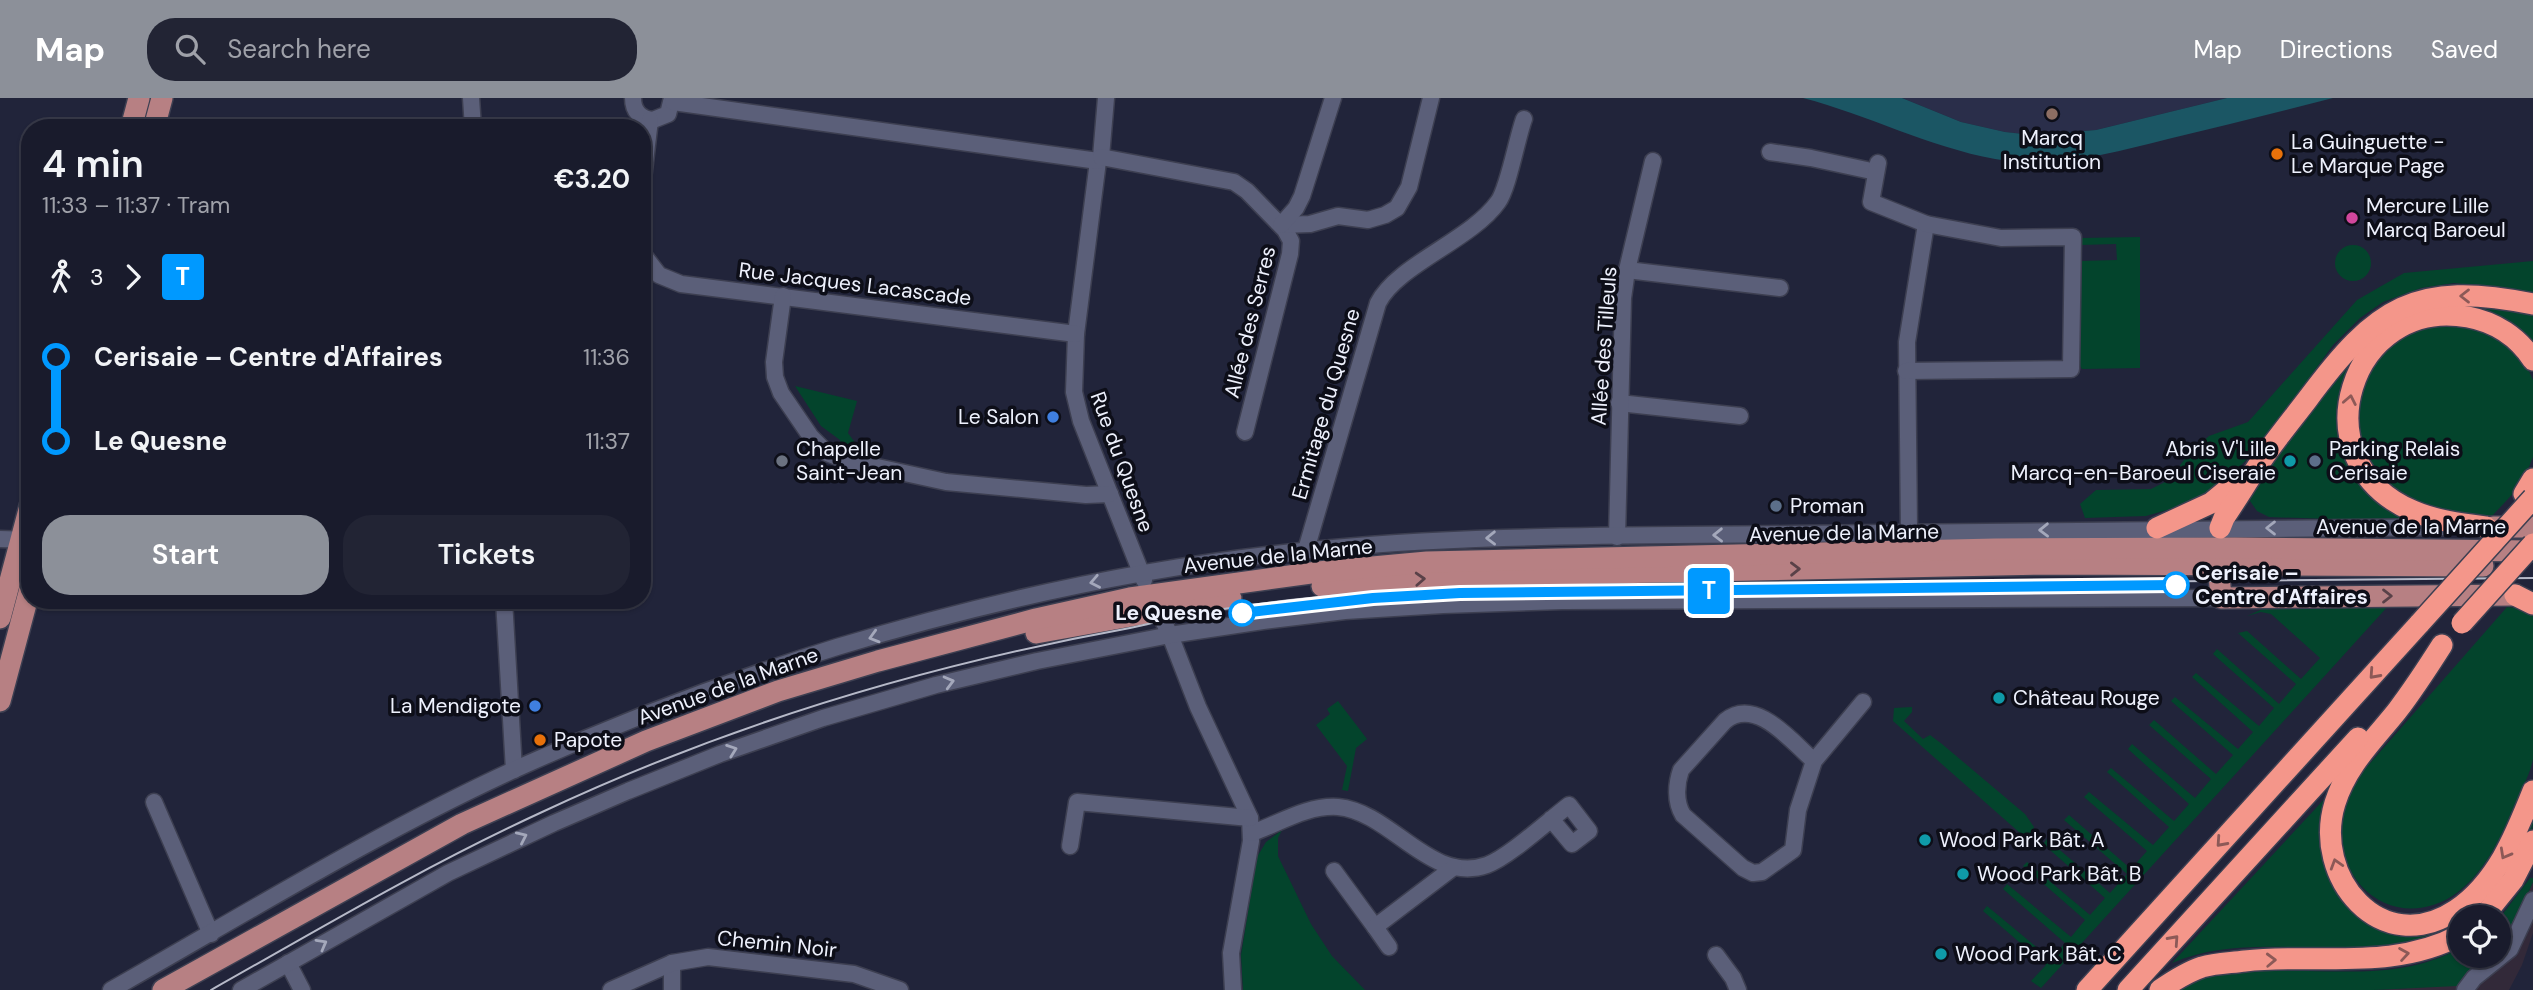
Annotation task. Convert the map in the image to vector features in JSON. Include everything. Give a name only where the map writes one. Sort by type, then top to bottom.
[{"type":"highway","points":[[2218,547],[2224,518],[2268,450],[2344,352],[2364,331],[2390,314],[2419,302],[2455,295],[2489,296],[2533,304]]},
{"type":"highway","points":[[2486,527],[2429,517],[2398,504],[2372,483],[2356,457],[2348,429],[2348,400],[2359,370],[2374,348],[2397,330],[2424,318],[2456,315],[2494,325],[2519,343],[2533,360]]},
{"type":"highway","points":[[2157,528],[2188,516],[2218,499],[2268,450]]},
{"type":"highway","points":[[2087,990],[2473,564],[2530,490]]},
{"type":"highway","points":[[2129,990],[2533,544]]},
{"type":"highway","points":[[2442,645],[2412,692],[2357,758],[2341,788],[2331,817],[2330,832],[2335,864],[2353,899],[2372,914],[2391,922],[2420,923],[2449,914],[2478,892],[2498,866],[2514,837],[2533,791]]},
{"type":"highway","points":[[2493,905],[2513,880],[2533,841]]},
{"type":"highway","points":[[2160,990],[2190,972],[2213,965],[2265,960],[2384,957],[2426,950],[2448,940]]},
{"type":"main road","points":[[133,119],[139,98]]},
{"type":"main road","points":[[156,119],[162,98]]},
{"type":"main road","name":"Avenue de la Marne","points":[[2486,527],[2533,527]]},
{"type":"main road","points":[[0,618],[17,540]]},
{"type":"main road","points":[[2218,547],[2221,598],[2527,598]]},
{"type":"main road","name":"Avenue de la Marne","points":[[163,990],[462,824],[646,741],[778,691],[1036,619],[1154,602],[1320,586],[1467,576],[2050,564],[2218,547],[2533,551]]},
{"type":"main road","name":"Avenue de la Marne","points":[[2218,547],[2448,567],[2533,565]]},
{"type":"main road","name":"Avenue de la Marne","points":[[186,990],[472,832],[528,804],[651,751],[799,698],[892,669],[1154,602]]},
{"type":"main road","points":[[0,701],[25,609]]},
{"type":"street","points":[[471,98],[472,119]]},
{"type":"street","points":[[632,98],[637,113],[648,119]]},
{"type":"street","name":"Rue du Quesne","points":[[1106,98],[1076,334],[1073,371],[1075,399],[1141,573],[1251,826]]},
{"type":"street","name":"Allée des Serres","points":[[1281,225],[1296,208],[1302,196],[1333,98]]},
{"type":"street","name":"Allée des Serres","points":[[1281,225],[1310,224],[1334,216],[1368,220],[1397,208],[1409,187],[1432,98]]},
{"type":"street","points":[[651,120],[665,116],[673,100]]},
{"type":"street","name":"Allée des Serres","points":[[673,100],[1099,159],[1234,182],[1247,191],[1281,225],[1291,241],[1245,432]]},
{"type":"street","name":"Ermitage du Quesne","points":[[1306,550],[1378,303],[1393,283],[1479,220],[1498,202],[1524,119]]},
{"type":"street","points":[[1770,152],[1877,168],[1871,202],[1926,224],[2001,238],[2073,237],[2071,369],[1906,371]]},
{"type":"street","name":"Allée des Tilleuls","points":[[1617,537],[1623,299],[1653,161]]},
{"type":"street","points":[[1909,531],[1907,342],[1926,224]]},
{"type":"street","name":"Rue Jacques Lacascade","points":[[651,267],[674,283],[1076,334]]},
{"type":"street","points":[[1628,270],[1780,288]]},
{"type":"street","points":[[783,296],[774,366],[776,382],[815,443],[827,453],[845,460],[946,482],[1086,495],[1110,494]]},
{"type":"street","points":[[1619,403],[1740,416]]},
{"type":"street","name":"Avenue de la Marne","points":[[111,990],[390,832],[514,770],[646,713],[831,649],[985,606],[1141,573],[1306,550],[1476,538],[2157,528],[2218,547],[2486,527]]},
{"type":"street","points":[[241,990],[448,873],[646,783],[772,735],[873,703],[985,672],[1170,635],[1326,613],[1499,602],[2221,598]]},
{"type":"street","points":[[505,609],[514,770]]},
{"type":"street","points":[[1814,761],[1761,717],[1749,713],[1732,716],[1681,770],[1678,779],[1678,807],[1683,815],[1743,868],[1753,873],[1762,872],[1795,846],[1798,810],[1814,761],[1863,702]]},
{"type":"street","points":[[154,802],[211,934]]},
{"type":"street","points":[[1070,846],[1077,802],[1251,826],[1321,807],[1344,808],[1374,818],[1425,854],[1454,867],[1478,867],[1494,862],[1551,819]]},
{"type":"street","points":[[1233,990],[1231,953],[1251,826]]},
{"type":"street","points":[[1375,927],[1454,867]]},
{"type":"street","points":[[1334,871],[1389,947]]},
{"type":"street","points":[[2465,990],[2474,978],[2510,949],[2533,900]]},
{"type":"street","points":[[1716,955],[1733,978],[1738,990]]},
{"type":"street","name":"Chemin Noir","points":[[611,990],[672,963],[699,957],[732,958],[854,974],[900,990]]},
{"type":"street","points":[[288,963],[302,990]]},
{"type":"street","points":[[672,963],[672,990]]},
{"type":"shaded area","points":[[1803,98],[1902,98],[1961,122],[2033,135],[2096,130],[2227,98],[2333,98],[2104,154],[2061,161],[2017,162],[1946,147]]},
{"type":"shaded area","name":"Marcq Institution","points":[[1902,98],[2227,98],[2096,130],[2033,135],[1961,122]]},
{"type":"shaded area","points":[[2140,237],[2140,368],[2082,369],[2079,261],[2117,260],[2116,244],[2079,245],[2080,238]]},
{"type":"shaded area","points":[[2353,245],[2366,250],[2371,263],[2366,276],[2353,281],[2340,276],[2335,263],[2340,250]]},
{"type":"shaded area","points":[[2533,261],[2533,293],[2454,283],[2421,288],[2383,302],[2360,318],[2333,345],[2260,446],[2209,498],[2146,516],[2085,518],[2080,504],[2096,490],[2151,489],[2169,480],[2187,456],[2209,436],[2248,422],[2357,300],[2404,273]]},
{"type":"shaded area","points":[[2478,304],[2533,312],[2533,351],[2510,329],[2481,316],[2460,312],[2418,317],[2399,325],[2367,352],[2351,378],[2343,400],[2346,441],[2360,475],[2383,500],[2419,522],[2269,517],[2257,511],[2250,501],[2254,488],[2354,353],[2379,332],[2407,316],[2438,306]]},
{"type":"shaded area","points":[[2437,324],[2459,325],[2484,331],[2509,346],[2527,367],[2533,380],[2533,457],[2522,484],[2492,516],[2442,513],[2410,503],[2375,469],[2360,432],[2361,394],[2378,359],[2403,337]]},
{"type":"shaded area","points":[[795,386],[857,401],[848,433],[856,444],[853,450],[842,451],[840,440],[821,426]]},
{"type":"shaded area","points":[[2390,604],[2041,988],[2031,981],[2046,965],[1983,911],[1987,906],[2051,959],[2065,943],[2003,889],[2007,884],[2071,937],[2085,920],[2023,866],[2027,862],[2090,915],[2105,898],[2043,844],[2047,839],[2110,893],[2127,874],[2064,820],[2069,815],[2131,869],[2147,851],[2084,797],[2089,792],[2153,845],[2169,827],[2107,772],[2111,768],[2174,821],[2189,804],[2128,749],[2132,744],[2195,798],[2211,779],[2149,725],[2154,720],[2216,774],[2233,755],[2171,701],[2175,697],[2238,749],[2253,732],[2192,677],[2196,673],[2259,726],[2274,708],[2213,654],[2217,649],[2279,704],[2296,684],[2238,633],[2247,631],[2301,679],[2320,658],[2271,614],[2261,612],[2247,616],[2265,608]]},
{"type":"shaded area","points":[[2507,607],[2527,609],[2533,614],[2533,759],[2527,779],[2489,856],[2475,876],[2458,892],[2437,904],[2416,908],[2396,907],[2378,900],[2363,887],[2351,871],[2343,850],[2341,827],[2349,795],[2358,777]]},
{"type":"shaded area","points":[[1338,701],[1367,739],[1356,748],[1348,791],[1342,790],[1347,766],[1316,725],[1330,714],[1327,709]]},
{"type":"shaded area","points":[[1912,707],[1912,712],[1904,721],[1923,739],[1930,735],[1942,744],[2025,814],[2034,827],[2031,836],[2020,833],[1893,721],[1894,708]]},
{"type":"shaded area","points":[[2330,793],[2323,853],[2331,879],[2355,914],[2366,922],[2383,928],[2446,924],[2448,921],[2448,929],[2426,939],[2390,946],[2354,949],[2243,947],[2207,952],[2172,963]]},
{"type":"shaded area","points":[[2533,809],[2530,835],[2498,887],[2483,905],[2460,905]]},
{"type":"shaded area","points":[[1282,830],[1278,838],[1278,856],[1311,924],[1332,956],[1365,990],[1243,990],[1241,955],[1257,857],[1266,842]]},
{"type":"shaded area","points":[[2530,878],[2533,878],[2511,931],[2510,905]]},
{"type":"shaded area","points":[[2533,882],[2533,933],[2522,965],[2509,990],[2374,990],[2457,985],[2473,968],[2511,968],[2511,931]]},
{"type":"shaded area","points":[[2448,954],[2448,968],[2473,968],[2457,986],[2374,990],[2177,990],[2201,978],[2225,973],[2275,970],[2357,972],[2410,966]]},
{"type":"tram line","points":[[211,990],[456,854],[540,813],[682,752],[829,701],[903,680],[978,660],[1182,616],[1321,597],[1460,588],[2533,578]]},
{"type":"tram line","name":"T","points":[[1242,613],[1316,603],[1460,593],[2176,585]]},
{"type":"place","name":"Marcq Institution","points":[[2052,114]]},
{"type":"place","name":"La Guinguette - Le Marque Page","points":[[2277,154]]},
{"type":"place","name":"Mercure Lille Marcq Baroeul","points":[[2352,218]]},
{"type":"place","name":"Le Salon","points":[[1053,417]]},
{"type":"place","name":"Chapelle Saint-Jean","points":[[782,461]]},
{"type":"place","name":"Abris V'Lille Marcq-en-Baroeul Ciseraie","points":[[2290,461]]},
{"type":"place","name":"Parking Relais Cerisaie","points":[[2315,461]]},
{"type":"place","name":"Proman","points":[[1776,506]]},
{"type":"place","name":"Cerisaie – Centre d'Affaires","points":[[2176,585]]},
{"type":"place","name":"Le Quesne","points":[[1242,613]]},
{"type":"place","name":"Château Rouge","points":[[1999,698]]},
{"type":"place","name":"La Mendigote","points":[[535,706]]},
{"type":"place","name":"Papote","points":[[540,740]]},
{"type":"place","name":"Wood Park Bât. A","points":[[1925,840]]},
{"type":"place","name":"Wood Park Bât. B","points":[[1963,874]]},
{"type":"place","name":"Wood Park Bât. C","points":[[1941,954]]}]
